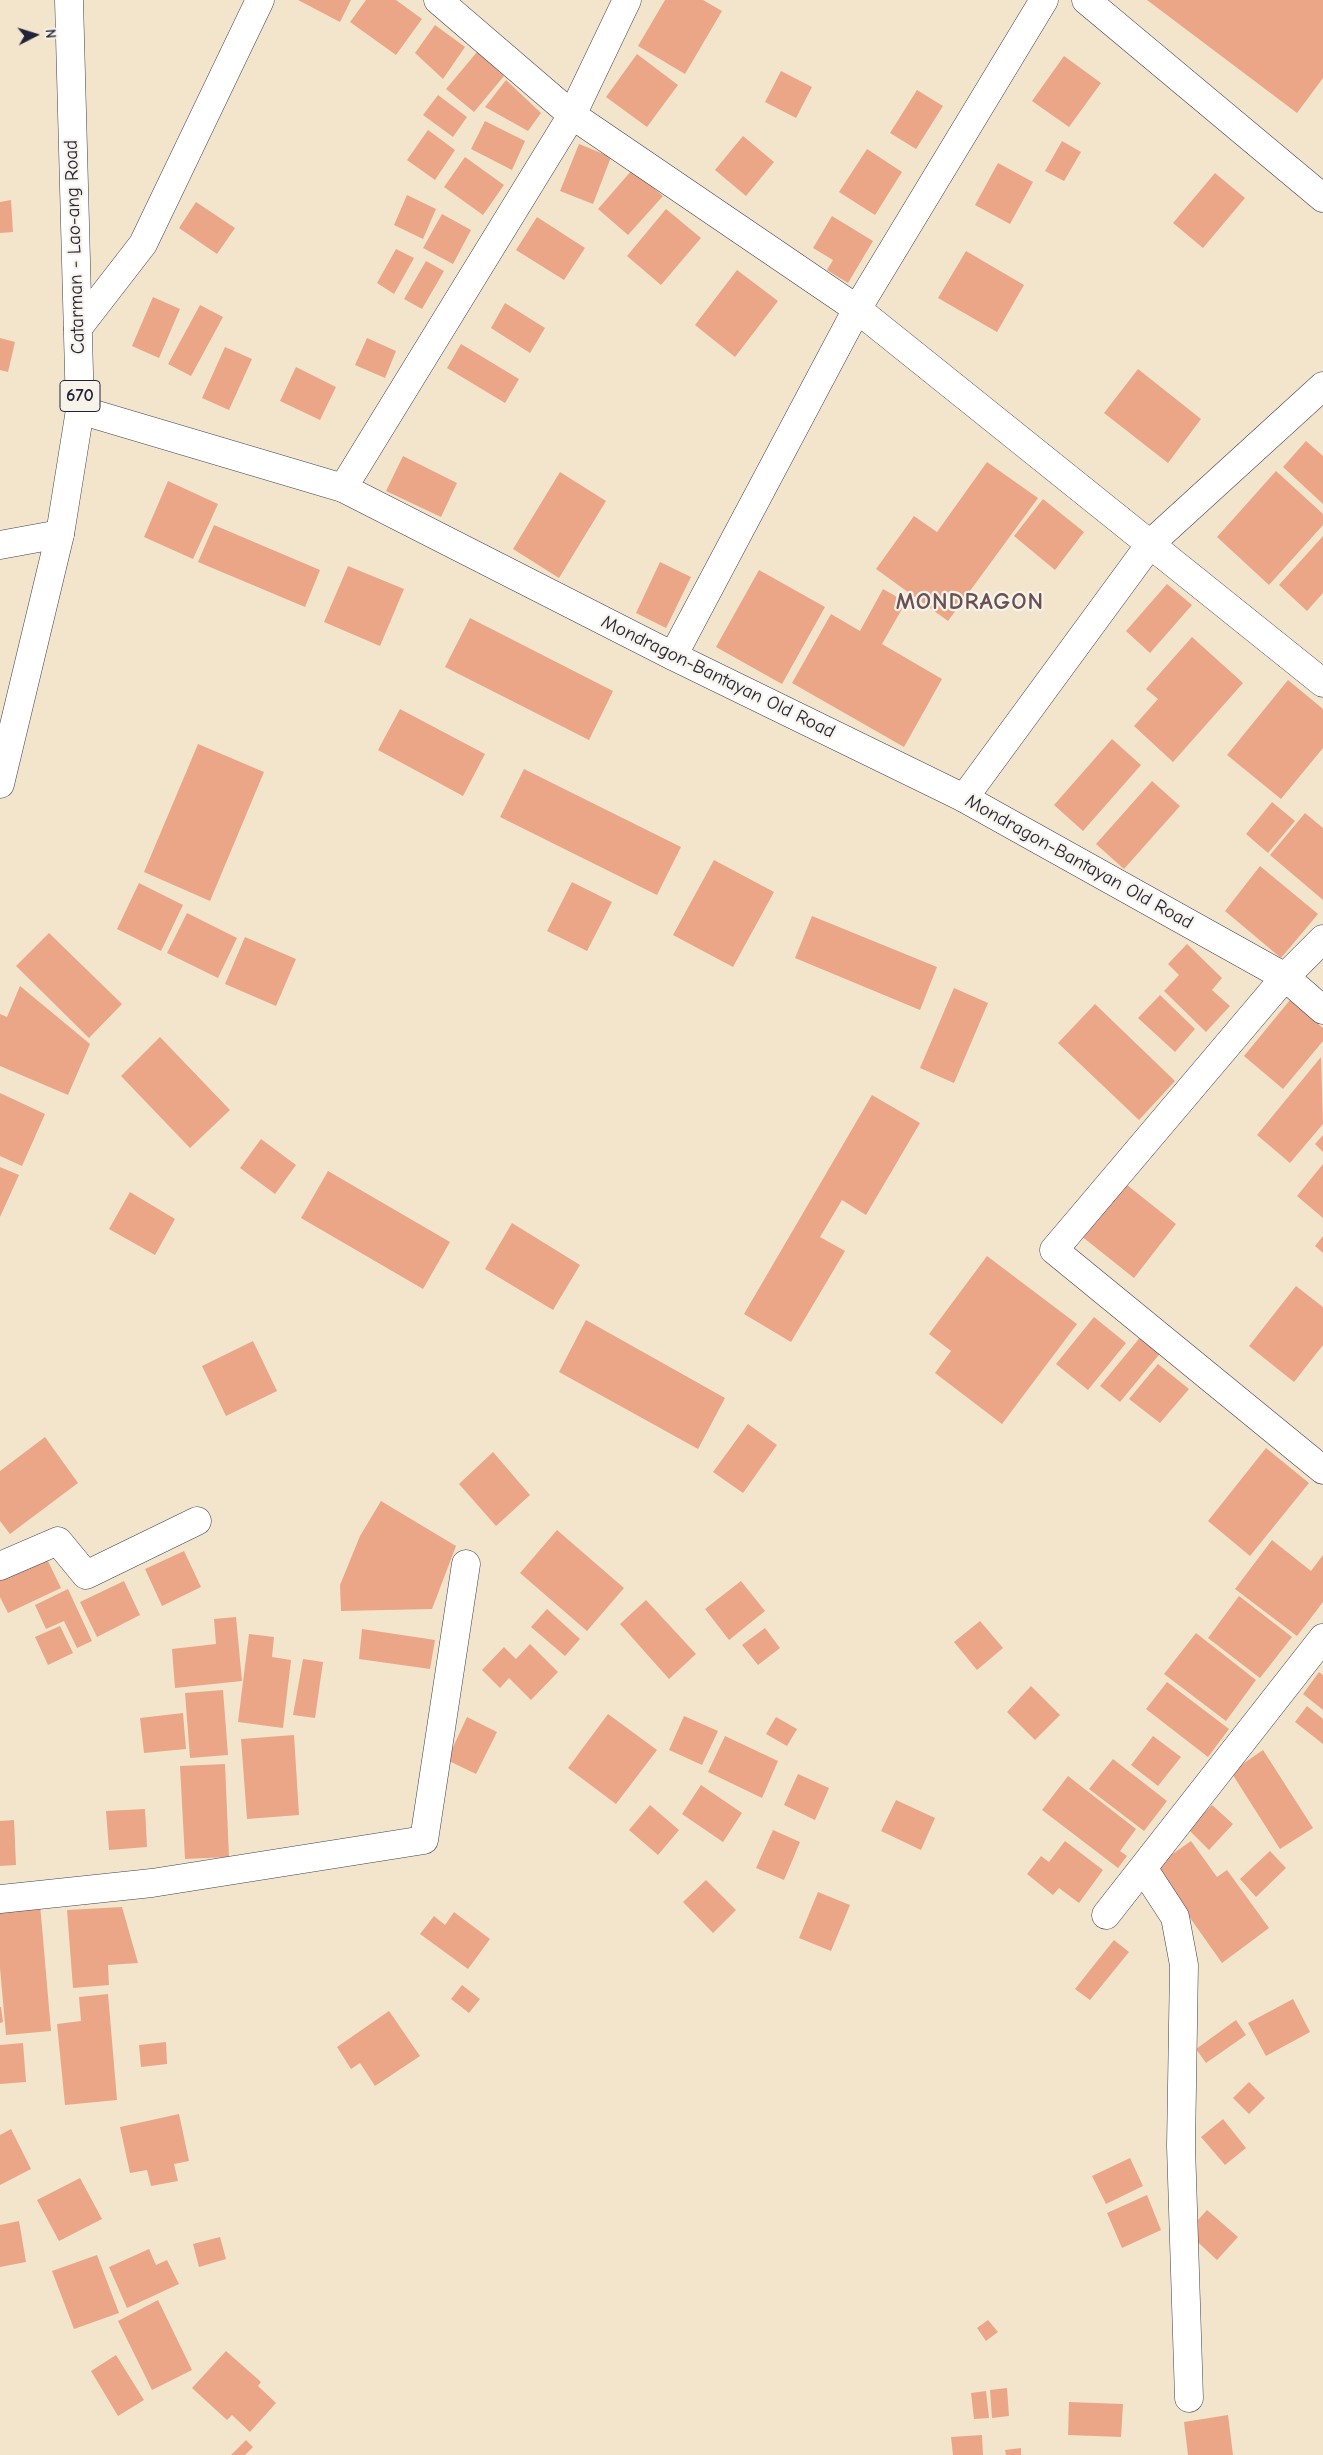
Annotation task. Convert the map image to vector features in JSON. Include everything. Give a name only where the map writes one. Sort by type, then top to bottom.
[{"type":"street","name":"Catarman - Lao-ang Road","points":[[0,784],[60,534],[80,410],[69,0]]},
{"type":"street","points":[[78,328],[143,244],[260,0]]},
{"type":"street","points":[[438,0],[572,115],[857,309],[1151,543],[1323,683]]},
{"type":"street","points":[[343,488],[572,115],[627,0]]},
{"type":"street","points":[[673,656],[857,309],[1044,0]]},
{"type":"street","points":[[1086,0],[1323,198]]},
{"type":"street","points":[[964,798],[1151,543],[1323,386]]},
{"type":"street","name":"Mondragon-Bantayan Old Road","points":[[80,410],[343,488],[673,656],[964,798],[1285,977],[1323,1010]]},
{"type":"street","points":[[0,546],[60,534]]},
{"type":"street","points":[[1323,939],[1285,977],[1054,1250],[1323,1470]]},
{"type":"street","points":[[0,1566],[58,1541],[86,1575],[197,1521]]},
{"type":"street","points":[[0,1898],[152,1883],[424,1840],[466,1564]]},
{"type":"street","points":[[1106,1915],[1323,1638]]},
{"type":"street","points":[[1143,1868],[1175,1917],[1184,1965],[1181,2146],[1189,2398]]},
{"type":"building","points":[[298,0],[351,0],[340,22]]},
{"type":"building","points":[[366,0],[396,0],[422,19],[396,55],[350,22]]},
{"type":"building","points":[[665,0],[703,0],[722,11],[685,74],[638,46]]},
{"type":"building","points":[[1147,0],[1323,0],[1323,78],[1297,113]]},
{"type":"building","points":[[435,25],[465,47],[443,79],[415,53]]},
{"type":"building","points":[[477,52],[504,76],[474,112],[446,89]]},
{"type":"building","points":[[637,54],[678,85],[647,127],[606,97]]},
{"type":"building","points":[[1064,56],[1101,83],[1069,127],[1032,101]]},
{"type":"building","points":[[781,71],[812,87],[796,118],[765,102]]},
{"type":"building","points":[[506,80],[541,113],[528,131],[485,107]]},
{"type":"building","points":[[917,90],[943,106],[916,149],[890,133]]},
{"type":"building","points":[[438,95],[467,117],[453,137],[423,115]]},
{"type":"building","points":[[485,121],[525,141],[512,170],[471,149]]},
{"type":"building","points":[[428,130],[455,150],[435,180],[407,160]]},
{"type":"building","points":[[743,136],[774,162],[746,196],[715,170]]},
{"type":"building","points":[[1062,141],[1081,152],[1064,181],[1045,171]]},
{"type":"building","points":[[579,144],[611,157],[593,204],[560,191]]},
{"type":"building","points":[[867,149],[902,172],[875,215],[839,192]]},
{"type":"building","points":[[465,157],[504,185],[483,215],[444,187]]},
{"type":"building","points":[[998,163],[1033,182],[1010,224],[975,205]]},
{"type":"building","points":[[632,170],[663,196],[628,235],[598,209]]},
{"type":"building","points":[[1215,173],[1245,198],[1203,248],[1173,223]]},
{"type":"building","points":[[407,195],[436,209],[423,239],[394,225]]},
{"type":"building","points":[[11,200],[13,232],[0,233],[0,202]]},
{"type":"building","points":[[196,202],[235,228],[217,254],[179,228]]},
{"type":"building","points":[[666,209],[701,238],[661,285],[627,256]]},
{"type":"building","points":[[442,214],[471,230],[453,264],[423,248]]},
{"type":"building","points":[[832,216],[873,241],[848,283],[827,270],[833,260],[813,248]]},
{"type":"building","points":[[537,217],[585,248],[564,280],[516,250]]},
{"type":"building","points":[[396,249],[414,258],[394,294],[377,283]]},
{"type":"building","points":[[966,251],[1024,285],[997,332],[938,298]]},
{"type":"building","points":[[426,261],[444,271],[422,309],[404,299]]},
{"type":"building","points":[[737,270],[778,301],[735,357],[695,325]]},
{"type":"building","points":[[153,297],[180,309],[159,358],[132,346]]},
{"type":"building","points":[[505,303],[545,328],[530,353],[491,328]]},
{"type":"building","points":[[200,305],[223,317],[191,376],[168,364]]},
{"type":"building","points":[[0,338],[15,342],[8,372],[0,370]]},
{"type":"building","points":[[367,338],[396,351],[385,378],[355,365]]},
{"type":"building","points":[[461,344],[519,379],[505,403],[447,368]]},
{"type":"building","points":[[225,347],[252,359],[229,410],[202,398]]},
{"type":"building","points":[[296,367],[336,387],[320,420],[280,401]]},
{"type":"building","points":[[1138,369],[1201,419],[1168,463],[1104,413]]},
{"type":"building","points":[[1306,441],[1323,456],[1323,504],[1283,467]]},
{"type":"building","points":[[403,456],[457,483],[441,517],[386,491]]},
{"type":"building","points":[[987,462],[1038,498],[948,621],[876,569],[914,516],[937,532]]},
{"type":"building","points":[[1276,471],[1323,514],[1323,525],[1269,585],[1217,537]]},
{"type":"building","points":[[560,472],[606,501],[559,578],[513,549]]},
{"type":"building","points":[[168,481],[218,504],[193,559],[144,537]]},
{"type":"building","points":[[1043,499],[1084,532],[1055,570],[1014,536]]},
{"type":"building","points":[[214,525],[320,570],[305,607],[198,562]]},
{"type":"building","points":[[1323,536],[1323,593],[1307,611],[1279,585]]},
{"type":"building","points":[[660,562],[691,577],[666,628],[636,613]]},
{"type":"building","points":[[348,566],[404,589],[380,646],[324,622]]},
{"type":"building","points":[[759,570],[825,607],[782,684],[716,647]]},
{"type":"building","points":[[1167,584],[1192,605],[1150,653],[1126,631]]},
{"type":"building","points":[[883,589],[906,602],[882,644],[942,679],[904,747],[792,683],[831,614],[860,631]]},
{"type":"building","points":[[470,618],[613,691],[589,740],[445,667]]},
{"type":"building","points":[[1192,637],[1243,683],[1173,762],[1134,726],[1158,699],[1146,689]]},
{"type":"building","points":[[1288,680],[1323,709],[1323,748],[1281,799],[1227,755]]},
{"type":"building","points":[[400,709],[485,754],[463,796],[378,750]]},
{"type":"building","points":[[1112,739],[1141,765],[1083,831],[1054,805]]},
{"type":"building","points":[[198,744],[264,772],[210,901],[144,872]]},
{"type":"building","points":[[524,769],[681,847],[657,895],[500,817]]},
{"type":"building","points":[[1152,781],[1180,806],[1124,869],[1096,844]]},
{"type":"building","points":[[1272,802],[1295,821],[1268,853],[1246,834]]},
{"type":"building","points":[[1305,813],[1323,828],[1323,900],[1270,855]]},
{"type":"building","points":[[714,860],[774,892],[733,967],[673,935]]},
{"type":"building","points":[[1260,866],[1318,914],[1281,958],[1225,911]]},
{"type":"building","points":[[572,882],[612,902],[587,951],[547,931]]},
{"type":"building","points":[[139,883],[183,905],[161,951],[117,929]]},
{"type":"building","points":[[187,913],[237,938],[218,978],[167,953]]},
{"type":"building","points":[[812,916],[937,967],[920,1010],[795,958]]},
{"type":"building","points":[[49,933],[122,1004],[89,1038],[16,966]]},
{"type":"building","points":[[245,937],[296,959],[276,1006],[225,984]]},
{"type":"building","points":[[1187,944],[1222,978],[1212,990],[1230,1006],[1206,1032],[1164,991],[1179,975],[1168,964]]},
{"type":"building","points":[[20,986],[90,1044],[68,1095],[0,1066],[0,1014],[7,1017]]},
{"type":"building","points":[[954,988],[988,1003],[954,1083],[920,1068]]},
{"type":"building","points":[[1160,995],[1195,1029],[1175,1052],[1138,1018]]},
{"type":"building","points":[[1290,1000],[1323,1028],[1323,1041],[1283,1089],[1244,1056]]},
{"type":"building","points":[[1095,1004],[1175,1081],[1139,1120],[1058,1043]]},
{"type":"building","points":[[160,1037],[230,1110],[190,1148],[121,1076]]},
{"type":"building","points":[[1321,1057],[1323,1124],[1290,1163],[1257,1135]]},
{"type":"building","points":[[0,1093],[45,1114],[22,1166],[0,1156]]},
{"type":"building","points":[[872,1095],[920,1123],[866,1215],[842,1200],[820,1237],[845,1251],[791,1342],[744,1314]]},
{"type":"building","points":[[1323,1135],[1323,1152],[1315,1144]]},
{"type":"building","points":[[261,1139],[296,1165],[275,1194],[240,1168]]},
{"type":"building","points":[[1323,1164],[1323,1218],[1297,1196]]},
{"type":"building","points":[[0,1167],[19,1175],[0,1217]]},
{"type":"building","points":[[328,1171],[450,1242],[423,1289],[301,1218]]},
{"type":"building","points":[[1122,1181],[1176,1224],[1134,1278],[1080,1235]]},
{"type":"building","points":[[130,1192],[175,1219],[155,1255],[109,1229]]},
{"type":"building","points":[[512,1223],[580,1265],[553,1310],[485,1269]]},
{"type":"building","points":[[1323,1236],[1323,1253],[1315,1246]]},
{"type":"building","points":[[987,1256],[1077,1324],[1002,1424],[935,1373],[951,1351],[929,1334]]},
{"type":"building","points":[[1296,1286],[1323,1307],[1323,1345],[1294,1382],[1249,1346]]},
{"type":"building","points":[[1094,1317],[1126,1343],[1088,1390],[1056,1364]]},
{"type":"building","points":[[586,1320],[725,1398],[698,1449],[559,1372]]},
{"type":"building","points":[[1142,1335],[1162,1351],[1120,1402],[1100,1386]]},
{"type":"building","points":[[253,1341],[277,1391],[226,1416],[202,1366]]},
{"type":"building","points":[[1158,1364],[1189,1389],[1160,1423],[1129,1399]]},
{"type":"building","points":[[748,1424],[777,1445],[743,1493],[713,1472]]},
{"type":"building","points":[[45,1437],[78,1483],[10,1534],[0,1521],[0,1471]]},
{"type":"building","points":[[1266,1448],[1309,1483],[1250,1556],[1208,1521]]},
{"type":"building","points":[[493,1452],[530,1495],[496,1526],[459,1484]]},
{"type":"building","points":[[381,1501],[456,1546],[432,1609],[341,1611],[340,1585],[360,1536]]},
{"type":"building","points":[[557,1530],[624,1588],[587,1631],[520,1573]]},
{"type":"building","points":[[1272,1540],[1311,1571],[1323,1555],[1323,1602],[1297,1636],[1235,1589]]},
{"type":"building","points":[[184,1551],[201,1587],[162,1606],[145,1569]]},
{"type":"building","points":[[45,1555],[61,1588],[8,1613],[0,1597],[0,1576]]},
{"type":"building","points":[[124,1581],[140,1615],[97,1637],[80,1602]]},
{"type":"building","points":[[741,1581],[765,1611],[729,1640],[705,1609]]},
{"type":"building","points":[[68,1589],[92,1641],[77,1648],[64,1621],[46,1629],[35,1605]]},
{"type":"building","points":[[1239,1596],[1292,1637],[1260,1678],[1208,1638]]},
{"type":"building","points":[[646,1600],[696,1654],[669,1679],[620,1624]]},
{"type":"building","points":[[547,1609],[580,1639],[565,1656],[531,1627]]},
{"type":"building","points":[[236,1617],[242,1681],[175,1688],[172,1649],[216,1644],[214,1619]]},
{"type":"building","points":[[980,1621],[1003,1648],[977,1670],[954,1642]]},
{"type":"building","points":[[60,1626],[73,1653],[48,1665],[35,1637]]},
{"type":"building","points":[[765,1628],[780,1648],[758,1665],[742,1645]]},
{"type":"building","points":[[362,1629],[435,1640],[430,1669],[359,1659]]},
{"type":"building","points":[[1196,1633],[1256,1680],[1226,1721],[1164,1674]]},
{"type":"building","points":[[249,1634],[274,1637],[272,1657],[291,1660],[283,1728],[238,1722]]},
{"type":"building","points":[[530,1644],[558,1672],[531,1700],[509,1678],[500,1688],[482,1670],[504,1647],[516,1659]]},
{"type":"building","points":[[303,1659],[323,1662],[315,1718],[293,1715]]},
{"type":"building","points":[[1319,1672],[1323,1675],[1323,1710],[1303,1694]]},
{"type":"building","points":[[1167,1682],[1229,1729],[1208,1757],[1146,1709]]},
{"type":"building","points":[[1031,1686],[1060,1715],[1035,1740],[1007,1712]]},
{"type":"building","points":[[223,1690],[228,1755],[190,1758],[185,1693]]},
{"type":"building","points":[[1307,1706],[1323,1719],[1323,1744],[1295,1722]]},
{"type":"building","points":[[183,1713],[186,1749],[144,1753],[140,1718]]},
{"type":"building","points":[[608,1714],[657,1750],[616,1804],[568,1768]]},
{"type":"building","points":[[684,1716],[718,1731],[702,1765],[669,1750]]},
{"type":"building","points":[[467,1717],[497,1732],[476,1774],[447,1760]]},
{"type":"building","points":[[776,1717],[797,1729],[787,1746],[766,1734]]},
{"type":"building","points":[[294,1735],[299,1815],[247,1819],[241,1739]]},
{"type":"building","points":[[725,1736],[778,1761],[762,1798],[708,1772]]},
{"type":"building","points":[[1153,1736],[1181,1757],[1158,1786],[1131,1765]]},
{"type":"building","points":[[1263,1750],[1313,1828],[1280,1849],[1231,1772]]},
{"type":"building","points":[[1113,1759],[1167,1801],[1144,1831],[1089,1789]]},
{"type":"building","points":[[225,1764],[229,1857],[185,1859],[180,1766]]},
{"type":"building","points":[[798,1774],[829,1788],[815,1820],[784,1805]]},
{"type":"building","points":[[1068,1776],[1136,1829],[1120,1851],[1127,1856],[1118,1868],[1042,1810]]},
{"type":"building","points":[[701,1785],[742,1813],[723,1842],[682,1814]]},
{"type":"building","points":[[896,1800],[935,1818],[921,1850],[881,1831]]},
{"type":"building","points":[[650,1805],[679,1830],[658,1855],[629,1830]]},
{"type":"building","points":[[1212,1805],[1233,1824],[1209,1850],[1188,1829]]},
{"type":"building","points":[[145,1809],[147,1847],[109,1850],[106,1811]]},
{"type":"building","points":[[14,1820],[16,1865],[0,1866],[0,1821]]},
{"type":"building","points":[[773,1830],[800,1842],[784,1880],[756,1868]]},
{"type":"building","points":[[1065,1841],[1103,1870],[1079,1903],[1059,1888],[1053,1895],[1027,1874],[1041,1856],[1049,1862]]},
{"type":"building","points":[[1191,1841],[1217,1877],[1227,1870],[1269,1928],[1222,1963],[1154,1867]]},
{"type":"building","points":[[1270,1851],[1286,1868],[1256,1897],[1240,1879]]},
{"type":"building","points":[[706,1880],[736,1910],[713,1933],[683,1902]]},
{"type":"building","points":[[818,1892],[850,1905],[831,1951],[799,1938]]},
{"type":"building","points":[[40,1904],[51,2031],[6,2035],[0,1968],[0,1908]]},
{"type":"building","points":[[122,1907],[138,1963],[108,1965],[109,1985],[73,1988],[67,1910]]},
{"type":"building","points":[[454,1912],[490,1939],[468,1969],[420,1934],[434,1916],[445,1925]]},
{"type":"building","points":[[1114,1940],[1129,1952],[1090,2000],[1075,1989]]},
{"type":"building","points":[[462,1985],[480,1999],[469,2013],[451,1999]]},
{"type":"building","points":[[108,1994],[117,2100],[65,2105],[57,2024],[81,2021],[79,1997]]},
{"type":"building","points":[[1293,1999],[1310,2032],[1266,2056],[1248,2023]]},
{"type":"building","points":[[0,2007],[3,2022],[0,2023]]},
{"type":"building","points":[[389,2011],[420,2056],[375,2086],[360,2063],[351,2069],[337,2047]]},
{"type":"building","points":[[1236,2020],[1246,2035],[1206,2063],[1196,2049]]},
{"type":"building","points":[[166,2042],[167,2064],[141,2067],[139,2045]]},
{"type":"building","points":[[23,2043],[26,2082],[0,2084],[0,2045]]},
{"type":"building","points":[[1249,2082],[1265,2098],[1249,2114],[1233,2098]]},
{"type":"building","points":[[179,2114],[189,2161],[174,2164],[178,2181],[151,2186],[147,2170],[130,2173],[120,2127]]},
{"type":"building","points":[[1223,2119],[1246,2148],[1225,2165],[1201,2137]]},
{"type":"building","points":[[11,2129],[31,2169],[0,2185],[0,2135]]},
{"type":"building","points":[[1130,2158],[1143,2186],[1106,2204],[1092,2176]]},
{"type":"building","points":[[80,2178],[102,2219],[59,2241],[37,2200]]},
{"type":"building","points":[[1147,2195],[1161,2230],[1122,2248],[1107,2213]]},
{"type":"building","points":[[1207,2210],[1238,2237],[1217,2260],[1187,2232]]},
{"type":"building","points":[[19,2221],[26,2262],[0,2267],[0,2225]]},
{"type":"building","points":[[220,2237],[226,2259],[199,2267],[193,2244]]},
{"type":"building","points":[[149,2249],[156,2265],[167,2260],[179,2284],[127,2308],[109,2267]]},
{"type":"building","points":[[97,2255],[119,2313],[74,2329],[52,2271]]},
{"type":"building","points":[[158,2300],[192,2370],[152,2390],[118,2321]]},
{"type":"building","points":[[988,2320],[998,2332],[986,2341],[977,2328]]},
{"type":"building","points":[[226,2351],[261,2382],[258,2386],[276,2403],[250,2432],[232,2415],[227,2420],[192,2388]]},
{"type":"building","points":[[116,2355],[144,2400],[118,2416],[91,2371]]},
{"type":"building","points":[[1007,2388],[1009,2416],[992,2418],[990,2390]]},
{"type":"building","points":[[986,2391],[989,2418],[974,2419],[971,2393]]},
{"type":"building","points":[[1069,2402],[1123,2404],[1121,2437],[1068,2435]]},
{"type":"building","points":[[1228,2415],[1233,2455],[1188,2455],[1184,2422]]},
{"type":"building","points":[[982,2435],[983,2455],[953,2455],[951,2437]]},
{"type":"building","points":[[246,2440],[253,2447],[245,2455],[231,2455]]},
{"type":"building","points":[[1021,2448],[1021,2455],[1006,2455],[1005,2450]]},
{"type":"district","name":"MONDRAGON","points":[[970,602]]}]
